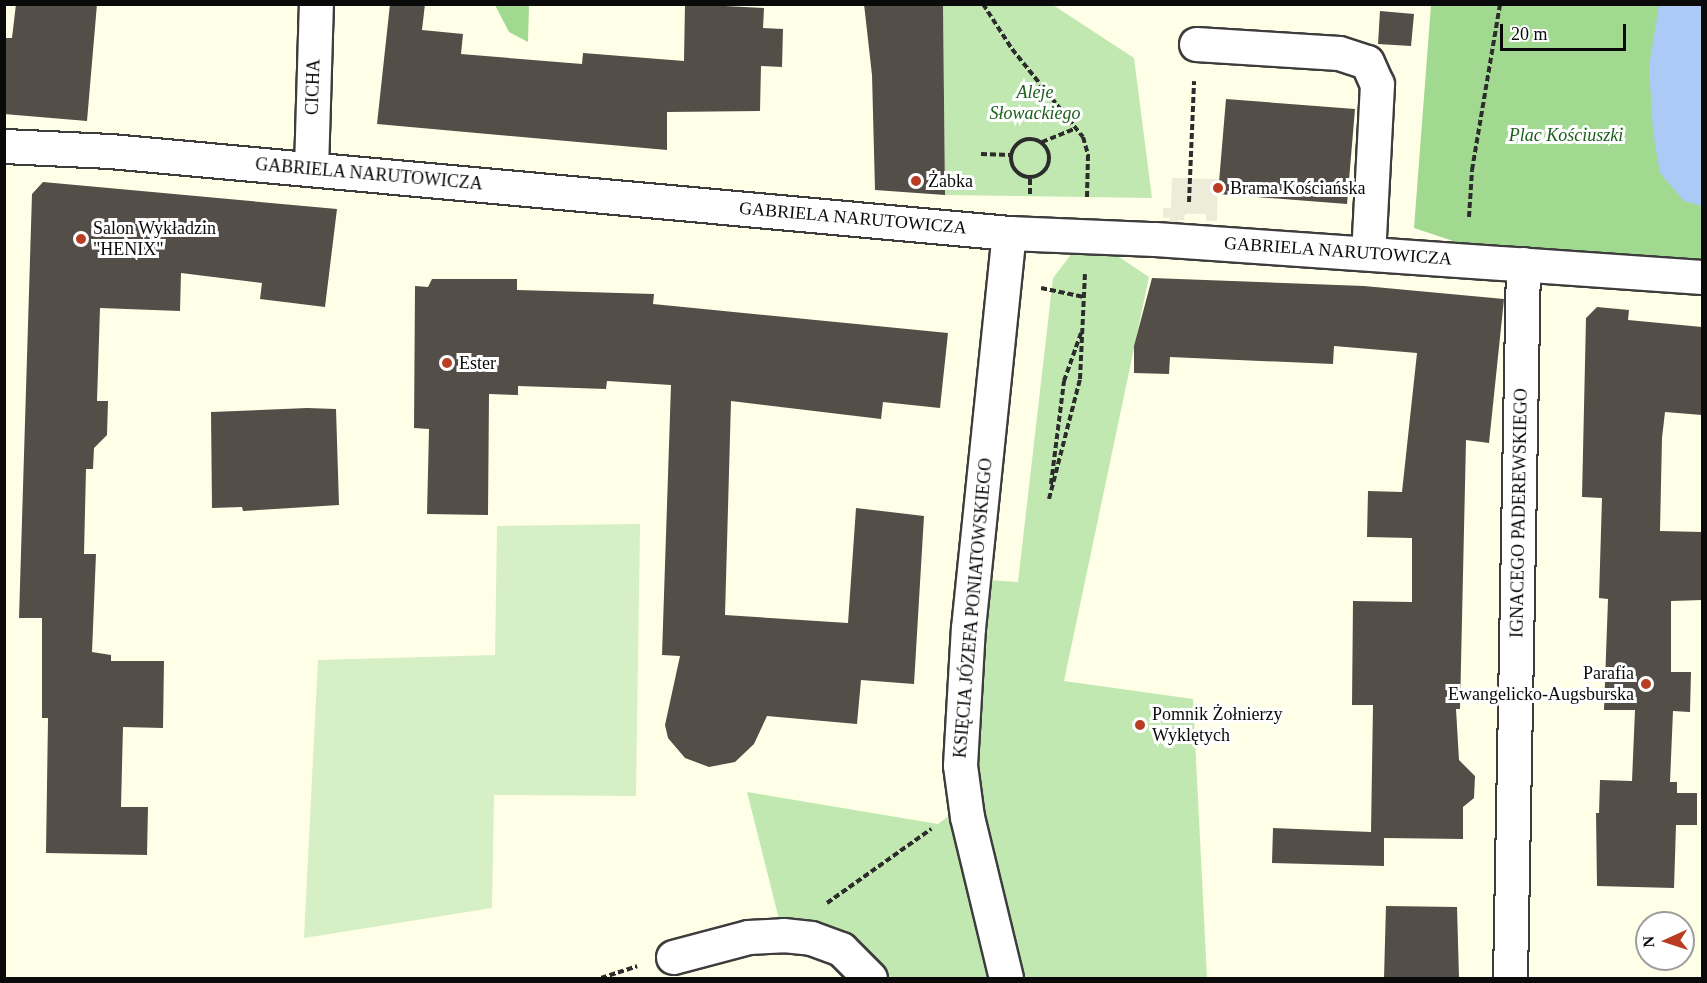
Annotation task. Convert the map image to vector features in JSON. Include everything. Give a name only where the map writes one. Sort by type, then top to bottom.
[{"type":"street","name":"CICHA","points":[[310,169],[316,4]]},
{"type":"street","points":[[1196,44],[1339,53],[1367,62],[1377,84],[1368,253]]},
{"type":"street","name":"GABRIELA NARUTOWICZA","points":[[4,146],[310,169],[1009,233],[1086,220],[1368,253],[1702,277]]},
{"type":"street","name":"KSIĘCIA JÓZEFA PONIATOWSKIEGO","points":[[1006,978],[965,805],[960,765],[962,708],[1009,233]]},
{"type":"street","name":"IGNACEGO PADEREWSKIEGO","points":[[1510,978],[1523,264]]},
{"type":"street","points":[[673,957],[748,937],[783,935],[811,938],[841,949],[870,978]]},
{"type":"path","points":[[983,4],[1012,49],[1087,146],[1083,328],[1080,379],[1049,500],[1064,381],[1083,328]]},
{"type":"path","points":[[1469,217],[1472,170],[1500,4]]},
{"type":"path","points":[[1189,209],[1196,44]]},
{"type":"path","points":[[981,154],[1011,154],[1024,139],[1042,142],[1076,129]]},
{"type":"path","points":[[1011,154],[1015,170],[1030,177],[1040,175],[1048,165],[1049,153],[1042,142]]},
{"type":"path","points":[[1030,177],[1030,205]]},
{"type":"path","points":[[783,935],[965,805]]},
{"type":"green space","points":[[495,5],[529,5],[528,42],[509,32]]},
{"type":"green space","name":"Aleje Słowackiego","points":[[943,5],[1053,5],[1134,58],[1152,198],[945,195]]},
{"type":"green space","name":"Plac Kościuszki","points":[[1431,5],[1702,5],[1702,277],[1523,264],[1414,228]]},
{"type":"green space","points":[[1086,235],[1149,277],[1064,681],[1193,699],[1207,978],[869,978],[783,935],[747,792],[938,824],[964,805],[973,579],[1018,582],[1053,278]]},
{"type":"green space","points":[[640,524],[636,796],[494,795],[492,908],[304,938],[318,660],[495,655],[497,526]]},
{"type":"shaded area","name":"Brama Kościańska","points":[[1172,178],[1218,179],[1217,221],[1206,221],[1206,214],[1185,214],[1184,220],[1178,220],[1178,230],[1170,229],[1170,218],[1163,218],[1163,208],[1171,208]]},
{"type":"water","points":[[1659,5],[1702,5],[1702,206],[1684,201],[1660,173],[1653,132],[1649,66]]},
{"type":"building","points":[[16,4],[97,4],[87,121],[4,114],[4,38],[12,38]]},
{"type":"building","points":[[390,4],[425,4],[422,30],[463,34],[461,54],[582,64],[583,53],[684,61],[685,4],[764,8],[763,28],[783,29],[782,67],[761,66],[760,111],[667,112],[667,150],[377,124]]},
{"type":"building","points":[[864,4],[943,4],[945,195],[875,190],[872,75]]},
{"type":"building","points":[[1380,11],[1414,14],[1411,46],[1378,44]]},
{"type":"building","points":[[1226,99],[1355,109],[1347,204],[1218,194]]},
{"type":"building","points":[[43,182],[337,209],[325,307],[260,299],[262,283],[181,273],[180,311],[100,308],[97,401],[108,401],[107,435],[94,448],[93,469],[86,469],[84,554],[96,554],[92,652],[111,655],[111,661],[164,661],[163,728],[123,727],[121,807],[148,807],[147,855],[46,853],[48,718],[42,718],[42,618],[19,618],[32,194]]},
{"type":"building","points":[[1152,278],[1364,286],[1504,299],[1489,443],[1466,440],[1460,709],[1456,709],[1459,760],[1475,776],[1474,798],[1463,807],[1463,839],[1384,838],[1384,866],[1272,863],[1273,828],[1371,832],[1373,705],[1352,705],[1353,601],[1412,602],[1412,538],[1367,537],[1368,491],[1402,492],[1417,353],[1334,346],[1333,364],[1170,357],[1169,374],[1134,373],[1134,346]]},
{"type":"building","points":[[432,279],[517,279],[517,290],[654,294],[653,304],[948,333],[940,408],[883,402],[881,419],[731,401],[725,615],[848,623],[856,508],[924,516],[914,684],[861,680],[857,724],[767,716],[754,744],[735,762],[709,767],[685,758],[668,738],[665,725],[680,656],[662,655],[671,385],[607,381],[606,389],[518,386],[518,395],[489,394],[488,515],[427,514],[429,429],[414,428],[415,286],[428,287]]},
{"type":"building","points":[[1597,307],[1629,310],[1628,320],[1702,327],[1702,415],[1665,412],[1662,438],[1660,531],[1702,532],[1702,600],[1671,601],[1671,672],[1691,672],[1690,712],[1673,711],[1670,782],[1677,782],[1677,793],[1697,793],[1697,825],[1676,825],[1674,888],[1597,886],[1596,813],[1599,813],[1600,780],[1632,781],[1635,710],[1604,710],[1608,599],[1599,598],[1602,498],[1582,497],[1586,318]]},
{"type":"building","points":[[336,409],[339,505],[243,511],[242,507],[212,508],[211,412]]},
{"type":"building","points":[[1386,906],[1457,907],[1459,978],[1384,978]]},
{"type":"place","name":"Żabka","points":[[916,181]]},
{"type":"place","name":"Brama Kościańska","points":[[1218,188]]},
{"type":"place","name":"Salon Wykładzin \"HENIX\"","points":[[81,239]]},
{"type":"place","name":"Ester","points":[[447,363]]},
{"type":"place","name":"Parafia Ewangelicko-Augsburska","points":[[1646,684]]},
{"type":"place","name":"Pomnik Żołnierzy Wyklętych","points":[[1140,725]]}]
